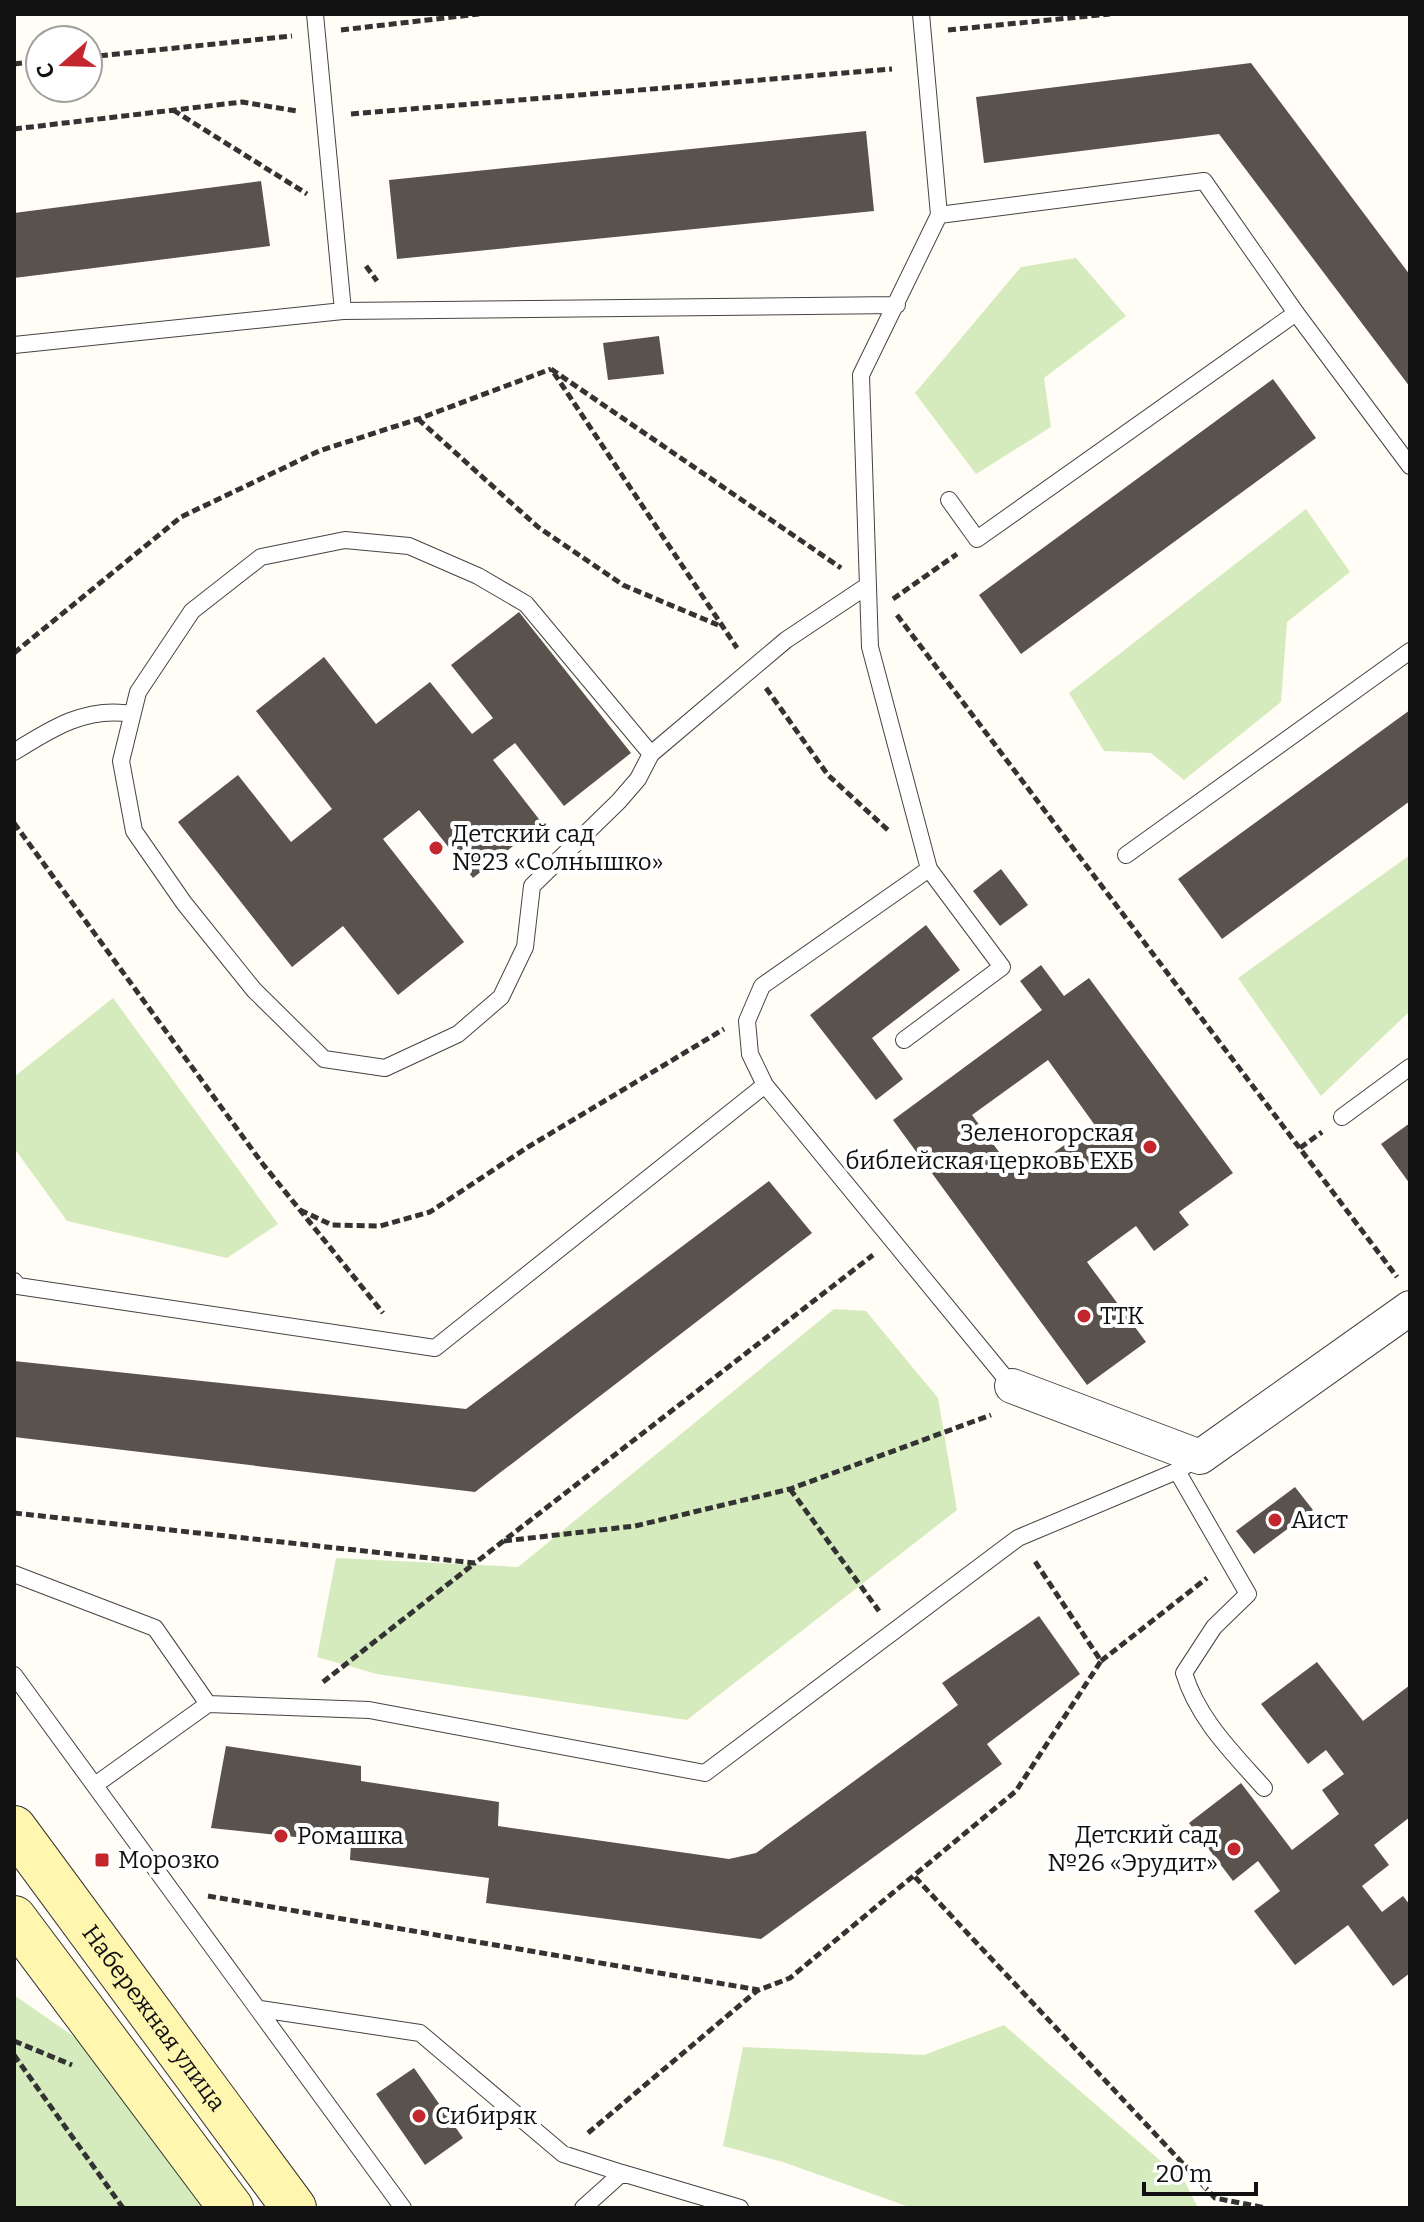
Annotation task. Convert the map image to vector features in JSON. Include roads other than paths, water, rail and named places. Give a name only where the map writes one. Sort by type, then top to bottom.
[{"type":"main road","name":"Набережная улица","points":[[14,1828],[294,2208]]},
{"type":"main road","points":[[14,1918],[231,2208]]},
{"type":"street","points":[[1024,1391],[1188,1464],[1405,1295]]},
{"type":"lane","points":[[315,14],[343,311]]},
{"type":"lane","points":[[904,1040],[1002,967],[929,869],[870,647],[861,375],[939,215],[921,14]]},
{"type":"lane","points":[[939,215],[1204,181],[1296,313],[1410,466]]},
{"type":"lane","points":[[14,345],[343,311],[897,305]]},
{"type":"lane","points":[[949,500],[977,539],[1296,313]]},
{"type":"lane","points":[[651,754],[526,604],[478,576],[409,546],[345,540],[261,557],[192,611],[138,692],[121,761],[134,831],[184,903],[254,990],[324,1059],[385,1068],[458,1034],[501,997],[525,947],[532,886],[619,801],[638,779],[651,754],[786,640],[867,586]]},
{"type":"lane","points":[[1126,855],[1410,651]]},
{"type":"lane","points":[[14,752],[71,719],[109,710],[132,714]]},
{"type":"lane","points":[[929,869],[762,986],[747,1021],[750,1054],[765,1085],[893,1240],[1024,1391]]},
{"type":"lane","points":[[1342,1117],[1410,1067]]},
{"type":"lane","points":[[14,1281],[18,1286],[435,1348],[765,1085]]},
{"type":"lane","points":[[95,1785],[208,1704],[369,1710],[705,1773],[1018,1538],[1188,1464],[1227,1562],[1248,1594],[1214,1627],[1184,1673],[1192,1700],[1208,1723],[1264,1788]]},
{"type":"lane","points":[[14,1574],[155,1628],[208,1704]]},
{"type":"lane","points":[[14,1675],[403,2208]]},
{"type":"lane","points":[[260,2009],[420,2033],[563,2154],[740,2208]]},
{"type":"lane","points":[[583,2208],[622,2173]]},
{"type":"place","name":"Детский сад №23 «Солнышко»","points":[[436,848]]},
{"type":"place","name":"Зеленогорская библейская церковь ЕХБ","points":[[1150,1147]]},
{"type":"place","name":"ТТК","points":[[1084,1316]]},
{"type":"place","name":"Аист","points":[[1275,1520]]},
{"type":"place","name":"Ромашка","points":[[281,1836]]},
{"type":"place","name":"Детский сад №26 «Эрудит»","points":[[1234,1849]]},
{"type":"place","name":"Морозко","points":[[102,1860]]},
{"type":"place","name":"Сибиряк","points":[[419,2116]]}]
